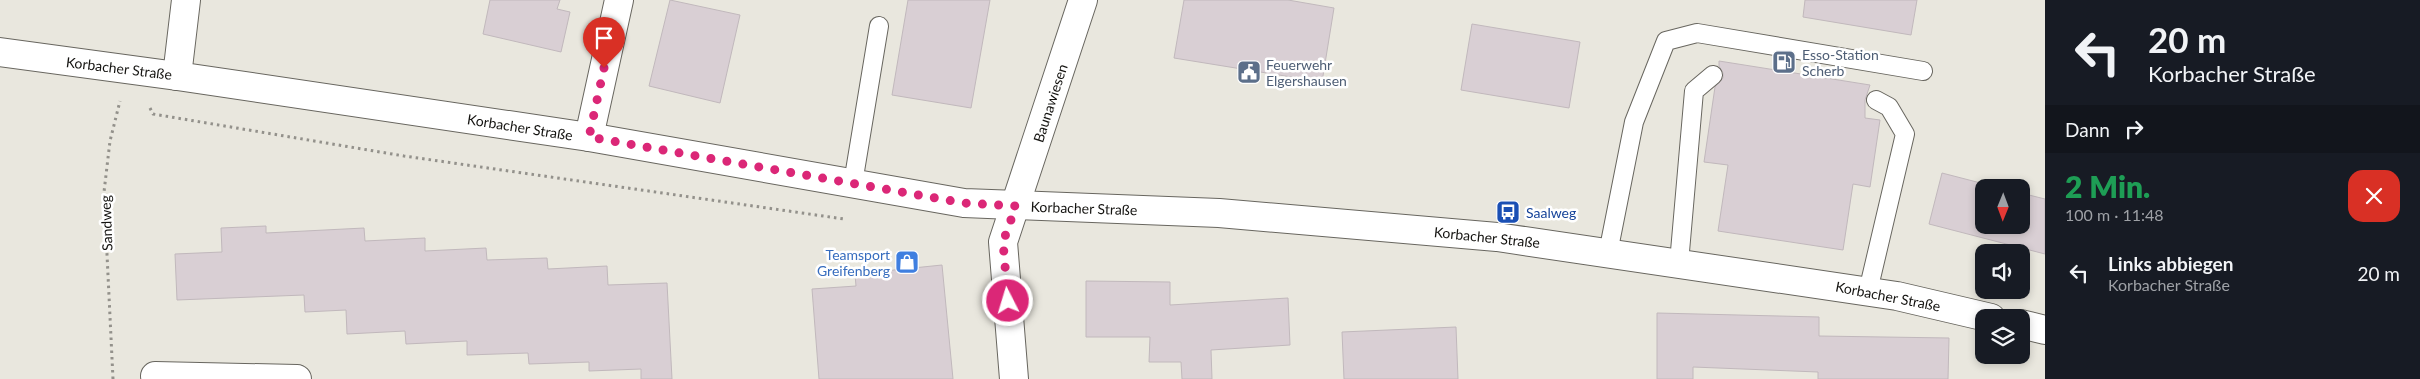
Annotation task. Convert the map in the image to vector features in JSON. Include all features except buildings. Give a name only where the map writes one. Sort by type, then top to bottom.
[{"type":"street","points":[[176,76],[186,0]]},
{"type":"street","points":[[589,137],[619,0]]},
{"type":"street","name":"Baunawiesen","points":[[1016,206],[1083,0]]},
{"type":"street","name":"Korbacher Straße","points":[[0,52],[589,137],[964,203],[1219,213],[1497,236],[1868,291],[1975,314]]},
{"type":"street","points":[[1014,379],[1003,242],[1016,206]]},
{"type":"street","points":[[2030,326],[2045,330]]},
{"type":"street","points":[[155,376],[297,379]]},
{"type":"lane","points":[[853,183],[879,26]]},
{"type":"lane","points":[[1608,253],[1634,122],[1666,41],[1697,33],[1923,71]]},
{"type":"lane","points":[[1680,263],[1694,91],[1713,76]]},
{"type":"lane","points":[[1868,291],[1905,134],[1888,108],[1876,100]]},
{"type":"path","points":[[128,70],[153,114],[404,156],[846,220]]},
{"type":"path","name":"Sandweg","points":[[113,379],[104,192],[110,142],[128,70]]},
{"type":"place","name":"Esso-Station Scherb","points":[[1784,62]]},
{"type":"place","name":"Feuerwehr Elgershausen","points":[[1249,72]]},
{"type":"place","name":"Saalweg","points":[[1508,212]]},
{"type":"place","name":"Teamsport Greifenberg","points":[[907,262]]},
{"type":"route","points":[[604,68],[589,137],[964,203],[1016,206],[1003,242],[1008,301]]}]
